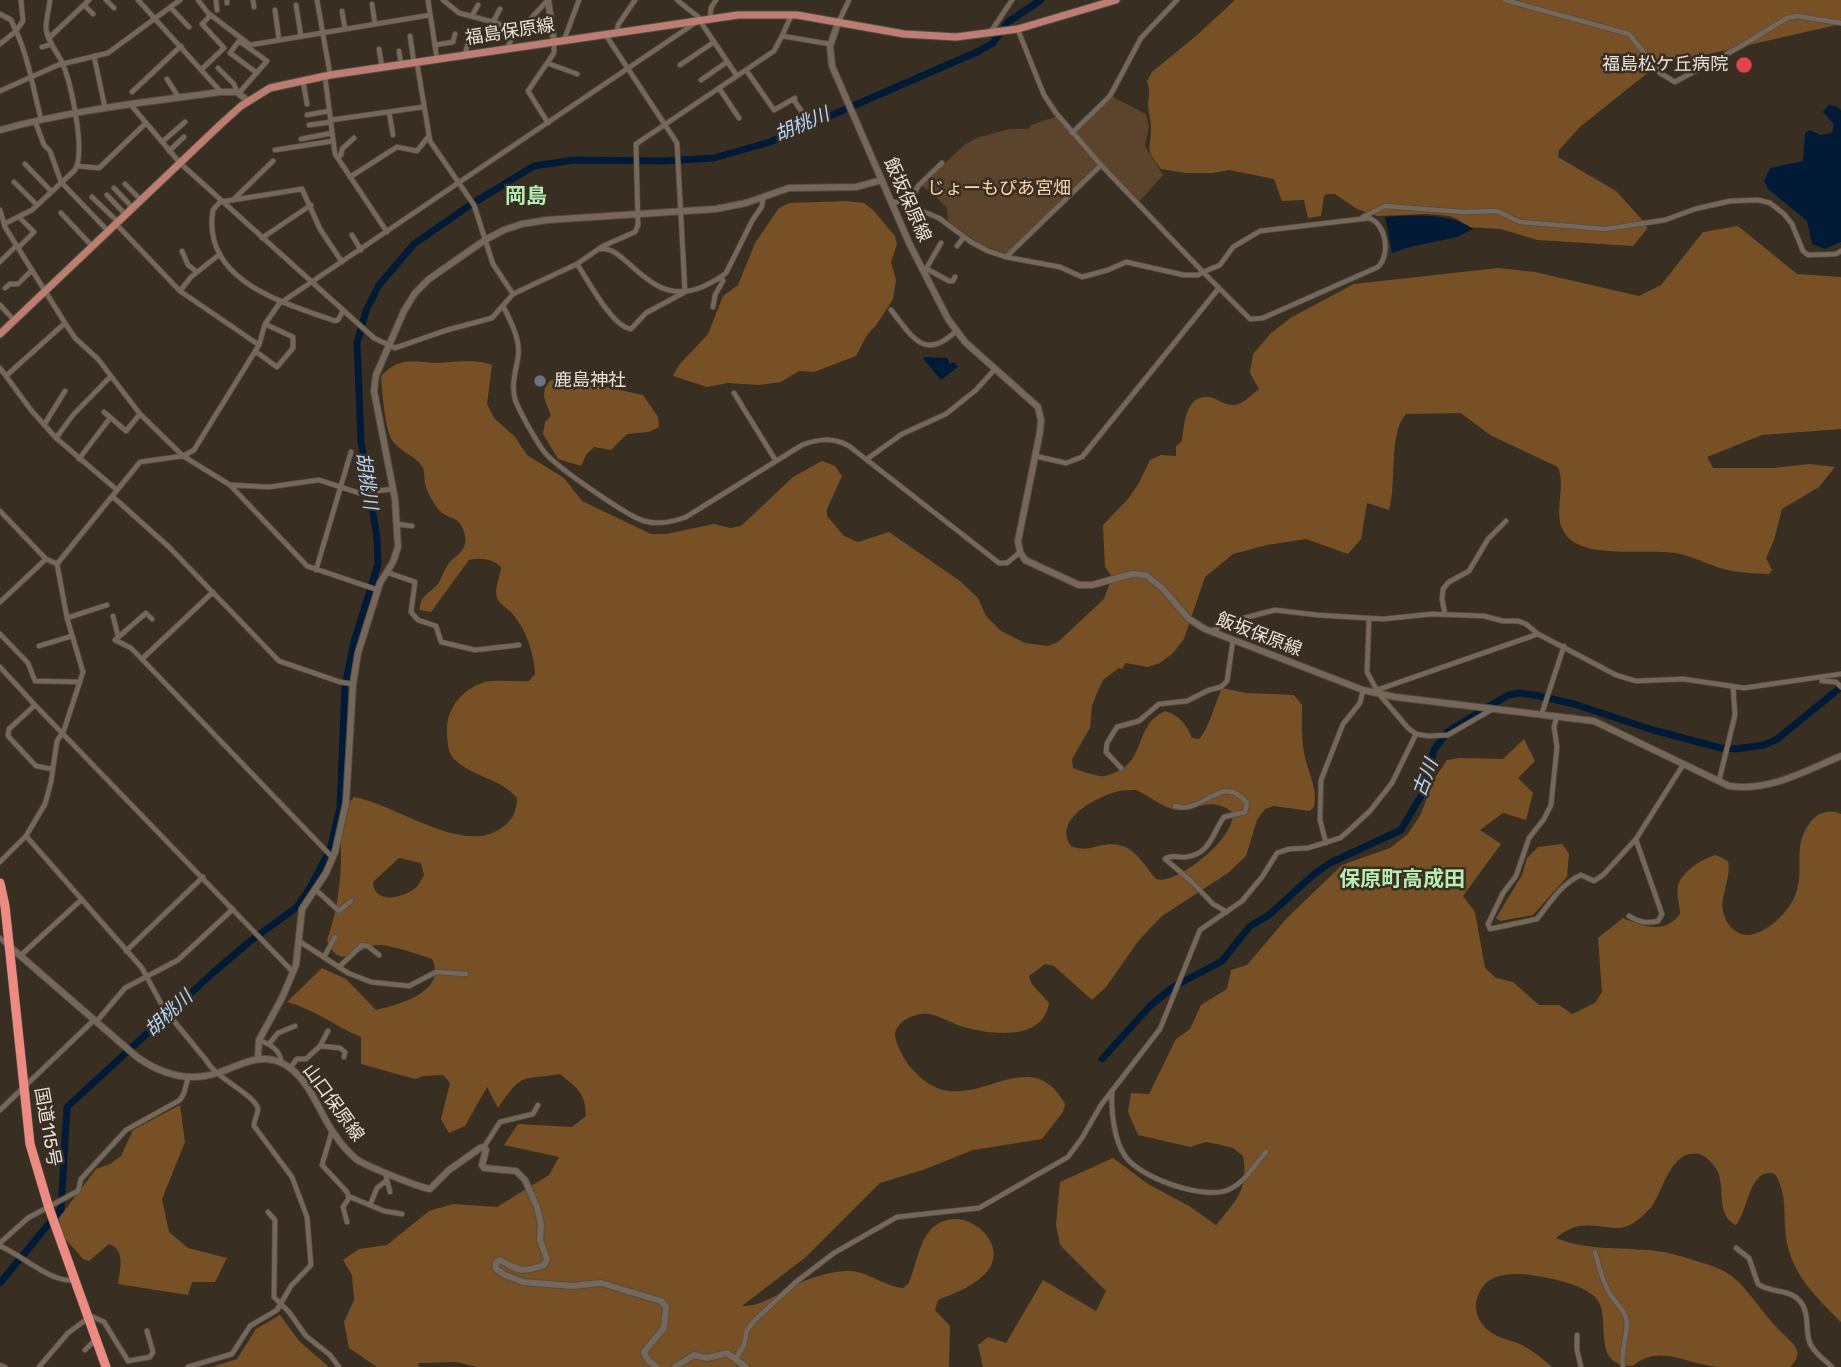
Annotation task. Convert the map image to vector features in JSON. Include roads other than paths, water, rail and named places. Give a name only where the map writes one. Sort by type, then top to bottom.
[{"type":"highway","name":"国道115号","points":[[0,883],[4,898],[30,1144],[49,1208],[106,1367]]},
{"type":"main road","points":[[548,0],[554,41]]},
{"type":"main road","name":"福島保原線","points":[[1,331],[248,101],[277,85],[554,41],[748,14],[792,15],[933,37],[1004,32],[1116,0]]},
{"type":"main road","points":[[830,44],[838,23]]},
{"type":"main road","name":"飯坂保原線","points":[[830,44],[831,66],[891,202],[956,331],[1038,407],[1041,420],[1018,541],[1020,552],[1032,565],[1079,585],[1092,585],[1132,573],[1148,576],[1189,619],[1211,632],[1363,690],[1586,719],[1608,726],[1718,782],[1741,788],[1770,784],[1841,756]]},
{"type":"main road","points":[[0,131],[38,119],[221,92],[238,93],[248,101]]},
{"type":"main road","points":[[9,946],[148,1065],[160,1072],[188,1078],[216,1073],[258,1058],[259,1040],[293,972],[301,914],[333,858],[345,813],[353,684],[361,639],[378,590],[398,547],[393,489],[373,385],[404,311],[419,289],[433,275],[485,240],[509,228],[533,222],[716,209],[789,188],[856,187],[882,180]]},
{"type":"main road","name":"山口保原線","points":[[258,1058],[281,1063],[305,1082],[332,1132],[356,1159],[430,1189],[449,1170],[484,1147]]},
{"type":"main road","points":[[484,1147],[484,1168],[516,1171],[525,1180],[537,1207],[541,1225],[540,1240],[547,1259],[544,1265],[522,1271],[500,1260],[496,1263],[496,1269],[523,1282],[572,1286],[601,1283],[661,1301],[667,1307],[664,1328],[645,1352],[651,1363],[657,1367]]},
{"type":"main road","points":[[675,1367],[694,1355],[707,1358],[727,1353],[746,1367]]},
{"type":"street","points":[[0,44],[16,31],[23,21],[21,0]]},
{"type":"street","points":[[2,221],[19,217],[37,205],[77,166],[80,155],[74,113],[62,64],[45,30],[50,0]]},
{"type":"street","points":[[49,38],[89,0]]},
{"type":"street","points":[[106,0],[114,8]]},
{"type":"street","points":[[138,0],[221,92]]},
{"type":"street","points":[[166,0],[189,27]]},
{"type":"street","points":[[0,91],[62,64],[108,53],[180,0]]},
{"type":"street","points":[[198,0],[211,15],[250,45],[430,15]]},
{"type":"street","points":[[216,0],[218,10]]},
{"type":"street","points":[[253,0],[254,7]]},
{"type":"street","points":[[317,0],[323,33],[330,121],[337,157],[387,232]]},
{"type":"street","points":[[428,0],[437,59]]},
{"type":"street","points":[[443,0],[457,13],[493,22],[517,33]]},
{"type":"street","points":[[508,49],[511,40],[548,0]]},
{"type":"street","points":[[564,40],[579,0]]},
{"type":"street","points":[[617,32],[618,25],[635,0]]},
{"type":"street","points":[[677,0],[703,20],[737,76]]},
{"type":"street","points":[[0,862],[26,836],[45,804],[55,747],[83,670],[67,618],[57,564],[141,461],[183,456],[194,450],[259,345],[265,324],[281,302],[703,20],[716,0]]},
{"type":"street","points":[[838,23],[849,0]]},
{"type":"street","points":[[991,33],[1012,0]]},
{"type":"street","points":[[1072,133],[1110,96],[1141,38],[1177,0]]},
{"type":"street","points":[[1505,0],[1629,34],[1660,73],[1675,82],[1743,46],[1787,18],[1797,16],[1841,23]]},
{"type":"street","points":[[372,4],[375,24]]},
{"type":"street","points":[[83,5],[93,14]]},
{"type":"street","points":[[296,5],[301,37]]},
{"type":"street","points":[[472,16],[478,5]]},
{"type":"street","points":[[69,6],[76,12]]},
{"type":"street","points":[[493,22],[500,9]]},
{"type":"street","points":[[275,10],[279,40]]},
{"type":"street","points":[[342,10],[345,29]]},
{"type":"street","points":[[0,13],[10,20],[28,61],[44,145],[50,150],[61,181],[108,231]]},
{"type":"street","points":[[202,69],[224,48],[202,24],[211,15]]},
{"type":"street","points":[[131,105],[180,163],[374,338],[395,348],[490,319],[513,294],[577,264],[636,230],[638,215],[635,146],[774,51],[792,15]]},
{"type":"street","points":[[891,202],[939,218],[984,249],[1006,257],[1063,267],[1082,277],[1126,262],[1184,275],[1203,272],[1220,265],[1233,247],[1260,231],[1372,219],[1380,228],[1386,255],[1383,262],[1259,319],[1246,316],[1203,272],[1101,165],[1072,133],[1047,100],[1018,29]]},
{"type":"street","points":[[435,45],[453,42],[455,34]]},
{"type":"street","points":[[605,34],[677,143],[685,292]]},
{"type":"street","points":[[410,36],[428,137],[474,205],[494,268],[513,294]]},
{"type":"street","points":[[782,36],[830,44]]},
{"type":"street","points":[[465,55],[469,40],[478,38]]},
{"type":"street","points":[[218,68],[234,84],[238,93],[257,73],[267,61],[239,41],[230,53],[257,73]]},
{"type":"street","points":[[548,123],[528,92],[555,51],[554,41]]},
{"type":"street","points":[[680,65],[714,42]]},
{"type":"street","points":[[42,47],[52,44]]},
{"type":"street","points":[[132,92],[181,46]]},
{"type":"street","points":[[379,49],[382,68]]},
{"type":"street","points":[[399,51],[401,65]]},
{"type":"street","points":[[94,56],[105,108]]},
{"type":"street","points":[[701,80],[727,62]]},
{"type":"street","points":[[547,63],[577,74]]},
{"type":"street","points":[[746,70],[774,110],[794,98],[804,115]]},
{"type":"street","points":[[167,79],[179,98]]},
{"type":"street","points":[[302,80],[307,104]]},
{"type":"street","points":[[719,88],[739,118]]},
{"type":"street","points":[[309,125],[423,107]]},
{"type":"street","points":[[307,115],[329,111]]},
{"type":"street","points":[[389,112],[393,135]]},
{"type":"street","points":[[162,142],[185,122]]},
{"type":"street","points":[[77,166],[99,169],[146,123]]},
{"type":"street","points":[[301,139],[332,133]]},
{"type":"street","points":[[169,151],[184,137]]},
{"type":"street","points":[[350,177],[397,147],[416,152],[428,137]]},
{"type":"street","points":[[337,157],[354,138]]},
{"type":"street","points":[[275,150],[333,141]]},
{"type":"street","points":[[233,201],[273,161]]},
{"type":"street","points":[[909,206],[919,186],[942,163]]},
{"type":"street","points":[[25,164],[51,191]]},
{"type":"street","points":[[1006,257],[1101,165]]},
{"type":"street","points":[[14,182],[37,205]]},
{"type":"street","points":[[125,184],[141,200]]},
{"type":"street","points":[[114,188],[133,208]]},
{"type":"street","points":[[342,262],[323,233],[302,189],[223,202],[215,207],[212,215],[219,254],[241,281],[281,302],[335,321],[343,310]]},
{"type":"street","points":[[107,195],[125,215]]},
{"type":"street","points":[[92,197],[180,291],[259,345]]},
{"type":"street","points":[[577,264],[616,323],[631,329],[646,313],[721,277],[735,258],[762,206],[762,197]]},
{"type":"street","points":[[1357,220],[1384,206],[1463,212],[1497,211],[1520,222],[1605,229],[1665,220],[1695,209],[1730,201],[1758,200],[1770,203],[1784,214],[1792,223],[1803,251],[1808,255],[1836,254],[1841,251]]},
{"type":"street","points":[[262,237],[310,205]]},
{"type":"street","points":[[0,210],[2,221],[17,247],[75,338],[95,355],[140,414],[183,456],[230,485],[305,564],[378,590]]},
{"type":"street","points":[[61,213],[92,246]]},
{"type":"street","points":[[1,260],[34,232],[19,217]]},
{"type":"street","points":[[352,235],[361,250]]},
{"type":"street","points":[[957,246],[964,236]]},
{"type":"street","points":[[941,243],[925,269],[947,280],[953,281],[955,277]]},
{"type":"street","points":[[610,246],[649,282],[685,292]]},
{"type":"street","points":[[182,251],[188,265],[198,272]]},
{"type":"street","points":[[180,291],[219,254]]},
{"type":"street","points":[[5,288],[10,284],[18,284],[32,270]]},
{"type":"street","points":[[713,307],[715,295],[723,281],[721,277]]},
{"type":"street","points":[[1035,456],[1066,463],[1082,457],[1219,288]]},
{"type":"street","points":[[0,306],[14,321]]},
{"type":"street","points":[[503,306],[512,324],[518,346],[513,381],[515,397],[540,447],[553,461],[637,518],[665,523],[686,517],[802,445],[823,439],[844,443],[867,459],[999,563],[1007,563],[1020,552]]},
{"type":"street","points":[[891,310],[920,344],[937,345],[956,331]]},
{"type":"street","points":[[8,375],[65,323]]},
{"type":"street","points":[[255,351],[277,367],[293,348],[293,337],[265,324]]},
{"type":"street","points":[[0,368],[56,438],[117,490]]},
{"type":"street","points":[[867,459],[902,433],[946,414],[976,390],[996,368]]},
{"type":"street","points":[[56,438],[73,415],[111,376]]},
{"type":"street","points":[[44,425],[65,391]]},
{"type":"street","points":[[734,393],[776,461]]},
{"type":"street","points":[[104,412],[126,431],[140,414]]},
{"type":"street","points":[[79,459],[110,418]]},
{"type":"street","points":[[316,570],[351,452]]},
{"type":"street","points":[[230,485],[269,487],[319,480],[359,493],[393,489]]},
{"type":"street","points":[[112,496],[169,547],[279,661],[353,684]]},
{"type":"street","points":[[0,511],[46,559],[57,564]]},
{"type":"street","points":[[1445,615],[1443,589],[1449,582],[1469,571],[1488,539],[1506,521]]},
{"type":"street","points":[[397,524],[412,526]]},
{"type":"street","points":[[0,602],[46,559]]},
{"type":"street","points":[[386,572],[415,582],[411,612],[418,620],[436,626],[441,642],[475,650],[519,645]]},
{"type":"street","points":[[142,659],[213,592]]},
{"type":"street","points":[[67,618],[107,605]]},
{"type":"street","points":[[1211,632],[1270,610],[1398,619],[1427,614],[1484,616],[1526,624],[1538,634],[1623,678],[1642,681],[1693,679],[1744,688],[1841,674]]},
{"type":"street","points":[[152,618],[146,613],[115,640],[131,648],[142,659],[333,858]]},
{"type":"street","points":[[113,616],[118,636]]},
{"type":"street","points":[[1369,618],[1367,672],[1402,724],[1416,734],[1448,736],[1492,708]]},
{"type":"street","points":[[0,634],[28,663],[35,681],[80,682]]},
{"type":"street","points":[[1378,692],[1538,634]]},
{"type":"street","points":[[39,646],[72,636]]},
{"type":"street","points":[[1121,768],[1106,754],[1105,748],[1116,727],[1139,721],[1159,704],[1188,701],[1223,685],[1227,681],[1233,640]]},
{"type":"street","points":[[1542,713],[1564,646]]},
{"type":"street","points":[[0,667],[293,972]]},
{"type":"street","points":[[1812,679],[1836,682],[1840,686]]},
{"type":"street","points":[[1718,782],[1735,715],[1733,686]]},
{"type":"street","points":[[1326,842],[1320,820],[1321,780],[1343,724],[1360,703],[1363,690]]},
{"type":"street","points":[[35,705],[9,729],[8,736],[36,766],[52,769]]},
{"type":"street","points":[[1558,715],[1554,727],[1557,747],[1551,805],[1529,838],[1516,876],[1503,893],[1487,926],[1490,929],[1537,919],[1566,885],[1581,875],[1596,881],[1636,839],[1683,765]]},
{"type":"street","points":[[736,1358],[744,1345],[747,1330],[754,1321],[796,1282],[834,1253],[897,1217],[979,1208],[1068,1157],[1101,1105],[1163,1022],[1203,926],[1227,913],[1255,887],[1277,853],[1285,849],[1308,848],[1340,838],[1373,808],[1396,777],[1416,734]]},
{"type":"street","points":[[1175,806],[1193,807],[1223,790],[1236,792],[1247,803],[1245,811],[1224,817],[1206,850],[1191,857],[1165,858],[1213,904],[1227,913]]},
{"type":"street","points":[[26,836],[148,977],[168,1015],[216,1073],[256,1102],[258,1109],[254,1126],[289,1173],[307,1217],[311,1265],[291,1286],[277,1310],[250,1326],[235,1352],[188,1367]]},
{"type":"street","points":[[1629,916],[1637,921],[1653,922],[1658,921],[1662,914],[1636,839]]},
{"type":"street","points":[[126,951],[203,877]]},
{"type":"street","points":[[314,888],[340,911],[351,901]]},
{"type":"street","points":[[20,956],[81,900]]},
{"type":"street","points":[[0,1110],[96,1021],[127,986],[188,953],[233,909]]},
{"type":"street","points":[[324,957],[335,937]]},
{"type":"street","points":[[0,938],[9,946]]},
{"type":"street","points":[[298,941],[348,973],[371,982],[410,986],[436,972],[466,974]]},
{"type":"street","points":[[340,967],[362,945],[368,946],[379,955]]},
{"type":"street","points":[[269,1044],[277,1034],[295,1027]]},
{"type":"street","points":[[290,1068],[295,1060],[307,1058],[320,1046],[328,1031]]},
{"type":"street","points":[[259,1040],[269,1044],[279,1054],[281,1063]]},
{"type":"street","points":[[320,1046],[340,1048],[345,1052],[344,1057]]},
{"type":"street","points":[[74,1280],[62,1279],[21,1259],[0,1246],[1,1242],[28,1218],[78,1191],[81,1179],[126,1130],[180,1100],[188,1078]]},
{"type":"street","points":[[1112,1093],[1117,1138],[1122,1150],[1137,1167],[1163,1180],[1200,1192],[1226,1191],[1249,1174],[1266,1152]]},
{"type":"street","points":[[484,1147],[500,1122],[535,1113],[538,1105]]},
{"type":"street","points":[[332,1132],[322,1165],[343,1186],[348,1196],[384,1211],[402,1214]]},
{"type":"street","points":[[385,1171],[390,1192]]},
{"type":"street","points":[[370,1205],[377,1188],[386,1181]]},
{"type":"street","points":[[347,1222],[343,1207],[348,1196]]},
{"type":"street","points":[[268,1212],[275,1220],[274,1297],[306,1336],[330,1355],[340,1367]]},
{"type":"street","points":[[1736,1248],[1749,1258],[1758,1284],[1800,1301],[1808,1319],[1811,1346],[1832,1367]]},
{"type":"street","points":[[1595,1252],[1609,1294],[1626,1319],[1621,1354],[1623,1367]]},
{"type":"street","points":[[39,1367],[68,1333],[89,1317],[103,1320],[128,1364],[149,1357],[153,1352],[147,1331]]},
{"type":"street","points":[[1577,1335],[1581,1367]]},
{"type":"street","points":[[85,1350],[96,1339]]},
{"type":"street","points":[[0,1365],[5,1367]]},
{"type":"water","points":[[1828,105],[1841,110],[1841,242],[1825,249],[1812,244],[1807,221],[1768,189],[1764,181],[1770,168],[1803,161],[1805,133],[1810,130],[1820,135],[1832,133],[1834,124],[1823,112]]},
{"type":"water","points":[[1385,217],[1442,217],[1473,229],[1457,237],[1392,253]]},
{"type":"water","points":[[947,358],[950,364],[954,362],[958,367],[941,380],[923,359]]},
{"type":"waterway","name":"胡桃川","points":[[0,1283],[61,1209],[67,1107],[214,972],[297,907],[330,850],[340,807],[345,686],[354,642],[378,564],[377,538],[361,441],[357,343],[366,311],[379,285],[414,244],[470,205],[534,166],[574,160],[662,161],[714,158],[770,142],[977,52],[993,43],[1008,22],[1041,0]]},
{"type":"waterway","name":"古川","points":[[1102,1059],[1150,1006],[1173,987],[1222,961],[1250,926],[1269,915],[1313,875],[1330,863],[1401,830],[1422,794],[1434,750],[1447,732],[1508,695],[1535,695],[1574,704],[1653,730],[1721,748],[1735,749],[1764,745],[1776,740],[1841,687]]},
{"type":"place","name":"福島松ケ丘病院","points":[[1744,65]]},
{"type":"place","name":"鹿島神社","points":[[540,381]]},
{"type":"district","name":"岡島","points":[[526,197]]},
{"type":"district","name":"保原町高成田","points":[[1402,880]]},
{"type":"park label","name":"じょーもぴあ宮畑","points":[[999,189]]}]
